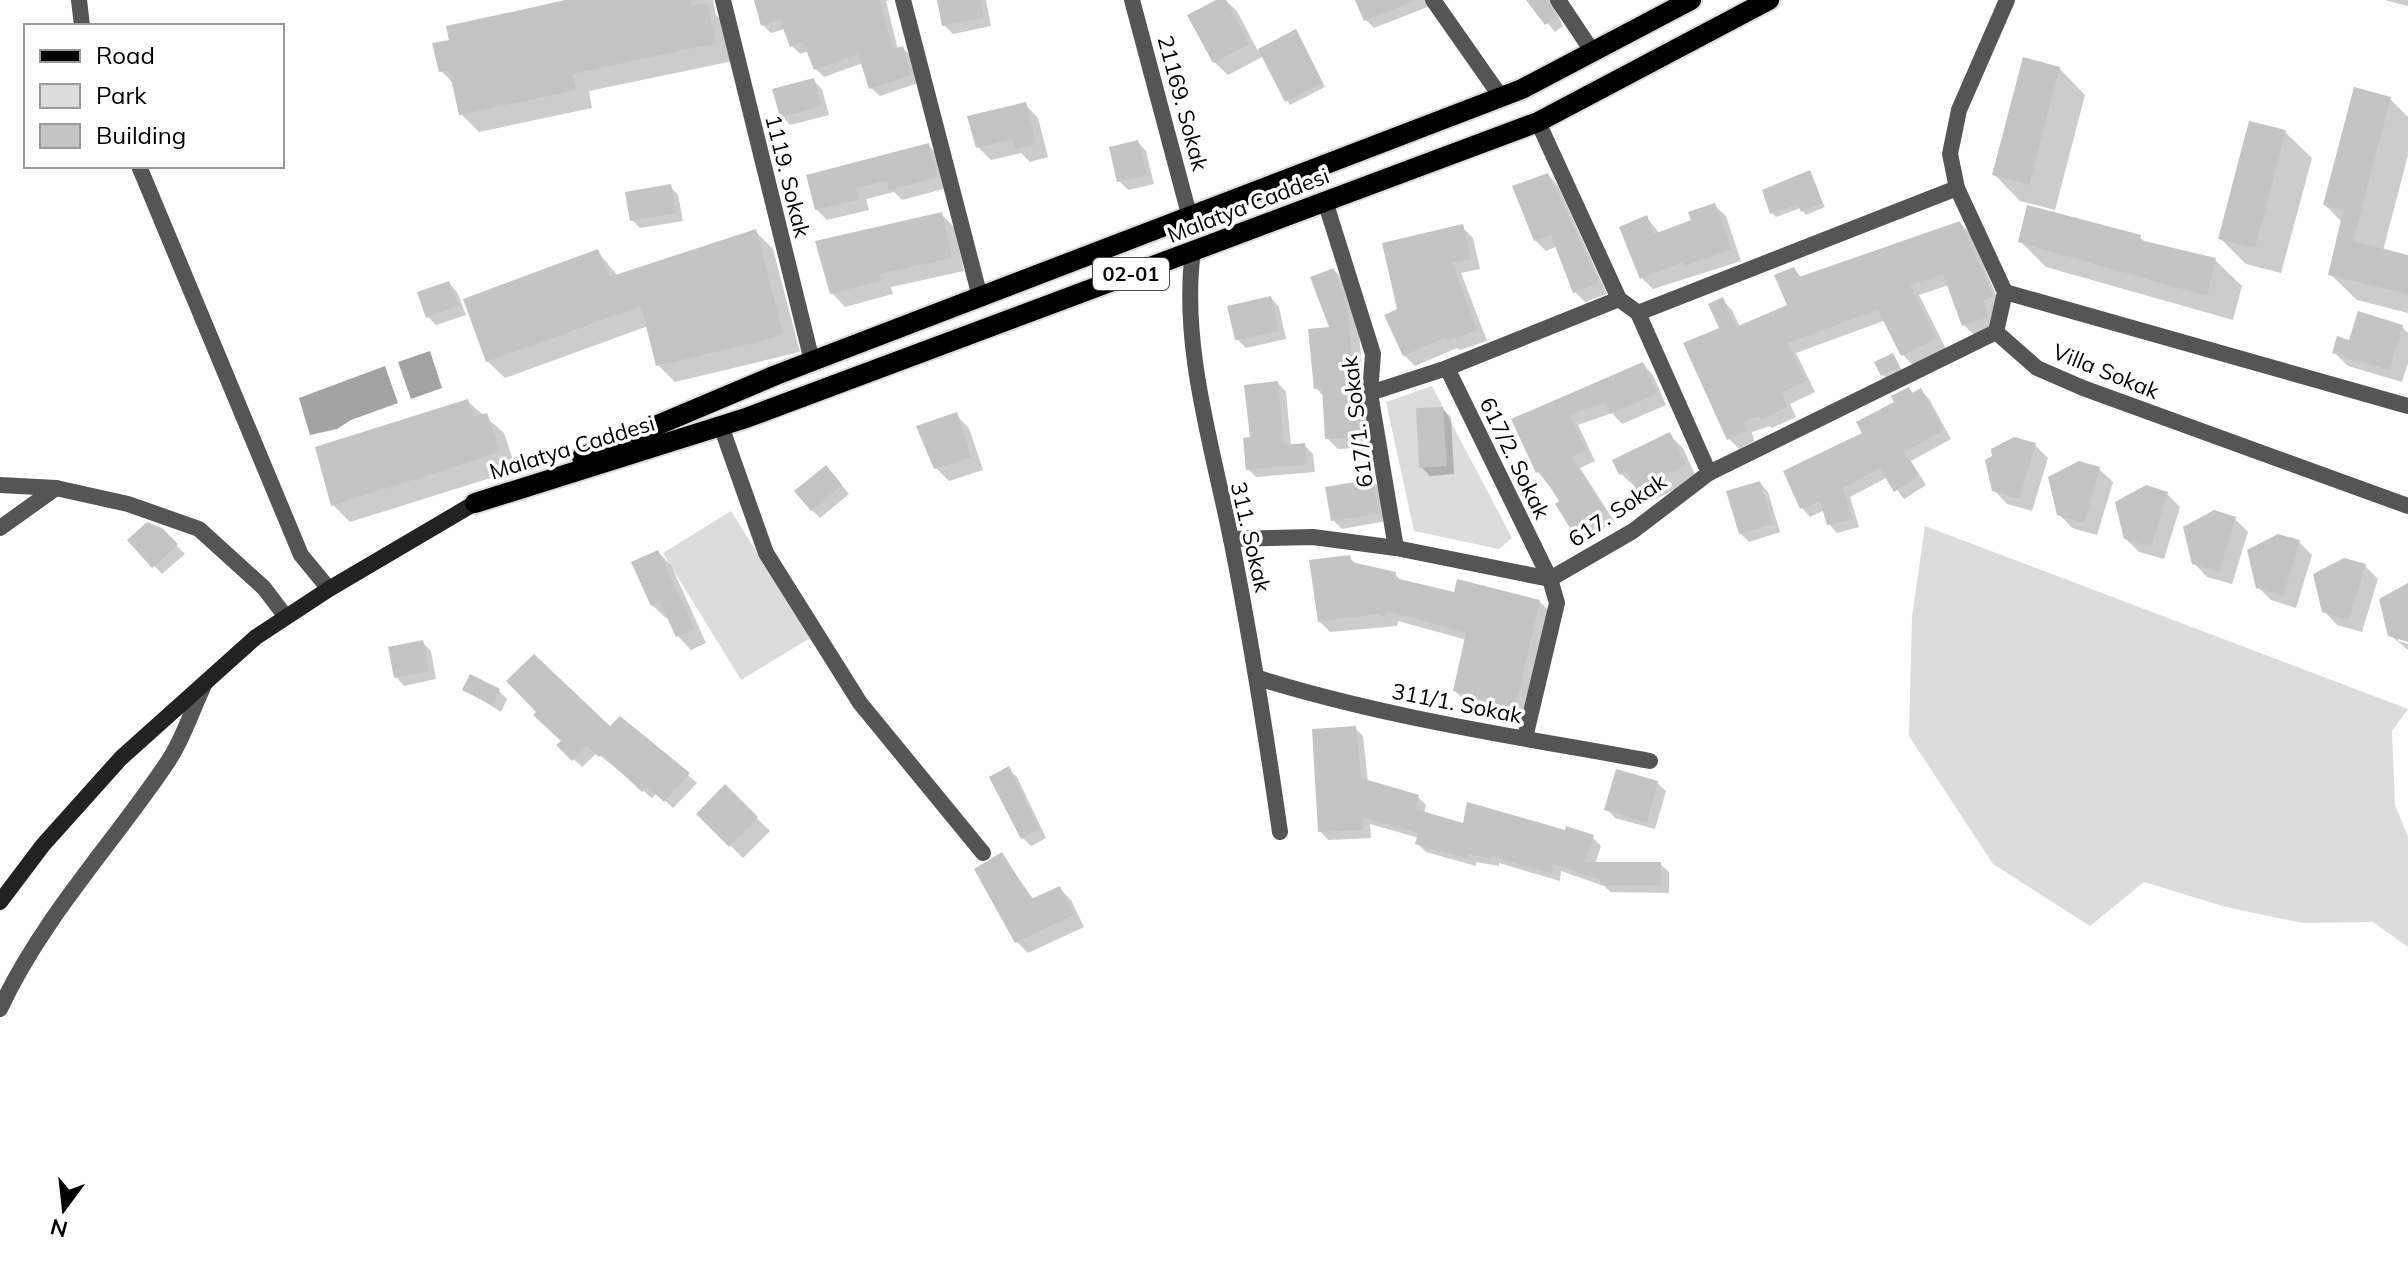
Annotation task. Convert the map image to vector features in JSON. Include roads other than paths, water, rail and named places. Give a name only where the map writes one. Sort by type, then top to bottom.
[{"type":"main road","name":"Malatya Caddesi","points":[[475,503],[812,361],[1501,97],[1691,0]]},
{"type":"main road","name":"Malatya Caddesi","points":[[475,503],[721,426],[1538,122],[1769,0]]},
{"type":"main road","name":"02-01","points":[[0,902],[81,801],[207,679],[286,617],[475,503]]},
{"type":"street","points":[[79,0],[82,24]]},
{"type":"street","name":"1119. Sokak","points":[[723,0],[812,361]]},
{"type":"street","points":[[903,0],[980,297]]},
{"type":"street","name":"21169. Sokak","points":[[1132,0],[1190,218]]},
{"type":"street","points":[[1433,0],[1501,97]]},
{"type":"street","points":[[1558,0],[1592,51]]},
{"type":"street","points":[[1996,332],[2005,292],[1957,188],[1950,154],[1952,133],[2007,0]]},
{"type":"street","points":[[1538,122],[1619,299],[1638,313],[1709,473]]},
{"type":"street","points":[[140,168],[301,555],[329,589]]},
{"type":"street","points":[[1638,313],[1957,188]]},
{"type":"street","name":"617/1. Sokak","points":[[1325,201],[1373,354],[1370,393],[1396,548]]},
{"type":"street","name":"311. Sokak","points":[[1193,251],[1188,285],[1200,383],[1215,477],[1231,539],[1258,678],[1280,832]]},
{"type":"street","points":[[2005,292],[2408,406]]},
{"type":"street","points":[[1370,393],[1447,368],[1619,299]]},
{"type":"street","name":"617. Sokak","points":[[1550,579],[1633,531],[1709,473],[1996,332]]},
{"type":"street","name":"Villa Sokak","points":[[1996,332],[2037,368],[2083,388],[2408,506]]},
{"type":"street","name":"617/2. Sokak","points":[[1447,368],[1550,579],[1557,603],[1525,738]]},
{"type":"street","points":[[721,426],[766,553],[860,703],[983,853]]},
{"type":"street","points":[[0,485],[56,488],[128,504],[199,529],[264,588],[286,617]]},
{"type":"street","points":[[0,528],[56,488]]},
{"type":"street","points":[[1231,539],[1313,537],[1396,548],[1550,579]]},
{"type":"street","name":"311/1. Sokak","points":[[1258,678],[1323,699],[1650,761]]},
{"type":"street","points":[[0,1009],[11,985],[83,874],[167,764],[207,679]]}]
